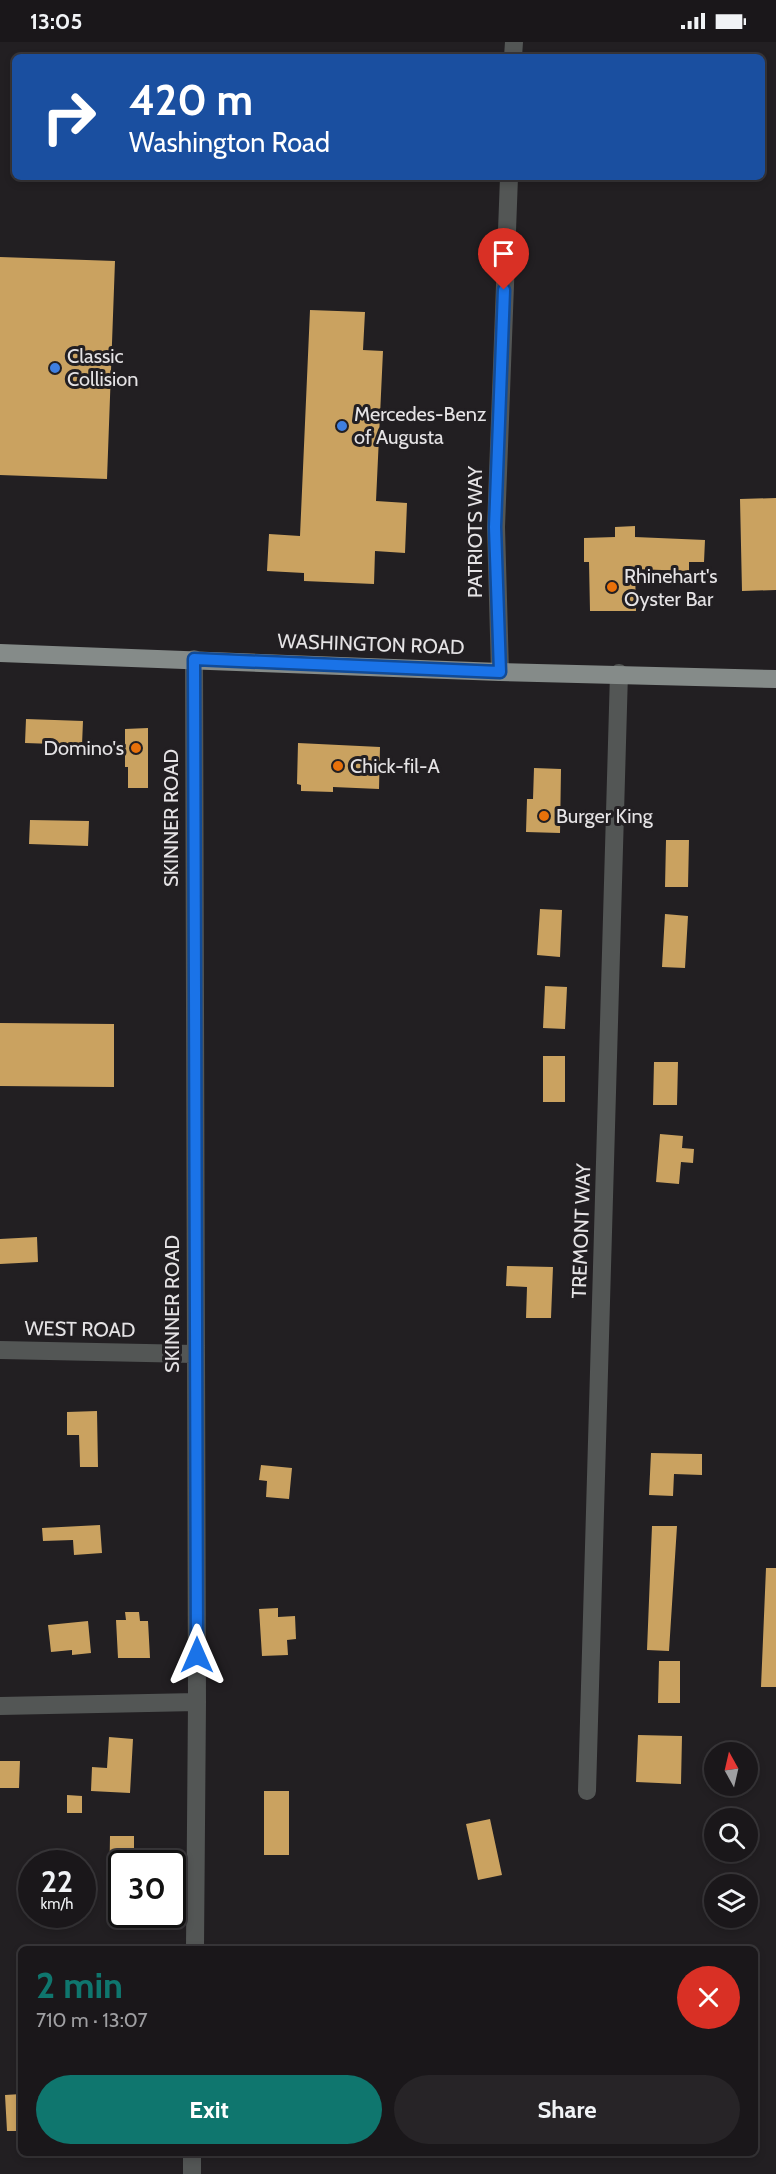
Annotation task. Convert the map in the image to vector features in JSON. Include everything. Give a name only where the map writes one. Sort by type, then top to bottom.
[{"type":"main road","name":"WASHINGTON ROAD","points":[[0,653],[500,672],[619,673],[776,679]]},
{"type":"street","name":"PATRIOTS WAY","points":[[500,672],[495,527],[509,180]]},
{"type":"street","name":"SKINNER ROAD","points":[[194,659],[194,1354],[197,1702],[195,1946]]},
{"type":"street","name":"TREMONT WAY","points":[[587,1791],[619,673]]},
{"type":"street","name":"WEST ROAD","points":[[0,1350],[194,1354]]},
{"type":"street","points":[[0,1706],[197,1702]]},
{"type":"street","points":[[192,2156],[192,2174]]},
{"type":"building","name":"Classic Collision","points":[[0,257],[115,261],[107,479],[0,475]]},
{"type":"building","name":"Mercedes-Benz of Augusta","points":[[310,310],[365,312],[363,350],[383,351],[376,501],[407,503],[405,553],[375,551],[374,584],[304,581],[304,573],[267,571],[269,534],[300,536]]},
{"type":"building","points":[[776,498],[776,590],[742,591],[740,499]]},
{"type":"building","name":"Rhinehart's Oyster Bar","points":[[635,526],[635,537],[705,540],[704,562],[689,562],[689,571],[635,569],[636,611],[590,611],[589,562],[584,562],[584,538],[615,537],[615,527]]},
{"type":"building","points":[[26,719],[83,721],[82,745],[25,743]]},
{"type":"building","name":"Domino's","points":[[148,728],[148,788],[128,788],[128,767],[125,767],[125,729]]},
{"type":"building","name":"Chick-fil-A","points":[[298,743],[380,747],[379,789],[333,787],[333,792],[301,791],[301,785],[297,784]]},
{"type":"building","name":"Burger King","points":[[534,768],[561,769],[560,833],[526,832],[527,799],[533,799]]},
{"type":"building","points":[[30,820],[89,821],[88,846],[29,844]]},
{"type":"building","points":[[666,840],[689,840],[688,887],[665,887]]},
{"type":"building","points":[[540,909],[562,910],[560,957],[537,955]]},
{"type":"building","points":[[665,914],[688,916],[685,968],[662,967]]},
{"type":"building","points":[[545,986],[567,987],[565,1029],[543,1028]]},
{"type":"building","points":[[0,1023],[114,1024],[114,1087],[0,1086]]},
{"type":"building","points":[[543,1056],[565,1056],[565,1102],[543,1102]]},
{"type":"building","points":[[654,1062],[678,1062],[677,1105],[653,1105]]},
{"type":"building","points":[[660,1134],[683,1136],[682,1148],[694,1149],[693,1163],[681,1162],[679,1184],[656,1182]]},
{"type":"building","points":[[37,1237],[38,1262],[0,1264],[0,1239]]},
{"type":"building","points":[[507,1266],[553,1267],[551,1318],[526,1318],[527,1287],[506,1286]]},
{"type":"building","points":[[97,1411],[98,1467],[80,1467],[79,1435],[67,1435],[67,1412]]},
{"type":"building","points":[[651,1453],[702,1454],[702,1475],[674,1474],[673,1496],[649,1495]]},
{"type":"building","points":[[261,1465],[292,1468],[289,1499],[266,1497],[267,1481],[259,1480]]},
{"type":"building","points":[[100,1525],[102,1553],[74,1555],[73,1540],[43,1541],[42,1528]]},
{"type":"building","points":[[652,1526],[677,1526],[669,1651],[647,1650]]},
{"type":"building","points":[[766,1568],[776,1568],[776,1687],[761,1687]]},
{"type":"building","points":[[278,1608],[278,1617],[295,1616],[296,1639],[287,1640],[288,1655],[262,1656],[259,1609]]},
{"type":"building","points":[[125,1612],[139,1612],[140,1621],[148,1621],[150,1658],[118,1658],[116,1620],[126,1620]]},
{"type":"building","points":[[88,1621],[91,1653],[72,1655],[72,1650],[51,1652],[48,1625]]},
{"type":"building","points":[[659,1661],[680,1661],[680,1703],[658,1703]]},
{"type":"building","points":[[638,1735],[682,1736],[681,1784],[636,1782]]},
{"type":"building","points":[[109,1737],[133,1739],[130,1793],[91,1791],[92,1767],[107,1768]]},
{"type":"building","points":[[0,1761],[20,1761],[19,1788],[0,1788]]},
{"type":"building","points":[[264,1791],[289,1791],[289,1855],[264,1855]]},
{"type":"building","points":[[67,1795],[82,1796],[82,1813],[67,1813]]},
{"type":"building","points":[[490,1819],[502,1875],[478,1880],[466,1824]]},
{"type":"building","points":[[110,1836],[134,1836],[134,1850],[110,1850]]},
{"type":"building","points":[[18,2094],[18,2131],[7,2131],[5,2095]]},
{"type":"place","name":"Classic Collision","points":[[55,368]]},
{"type":"place","name":"Mercedes-Benz of Augusta","points":[[342,426]]},
{"type":"place","name":"Rhinehart's Oyster Bar","points":[[612,587]]},
{"type":"place","name":"Domino's","points":[[136,748]]},
{"type":"place","name":"Chick-fil-A","points":[[338,766]]},
{"type":"place","name":"Burger King","points":[[544,816]]},
{"type":"route","points":[[197,1655],[194,1354],[194,659],[500,672],[495,527],[504,290]]}]
